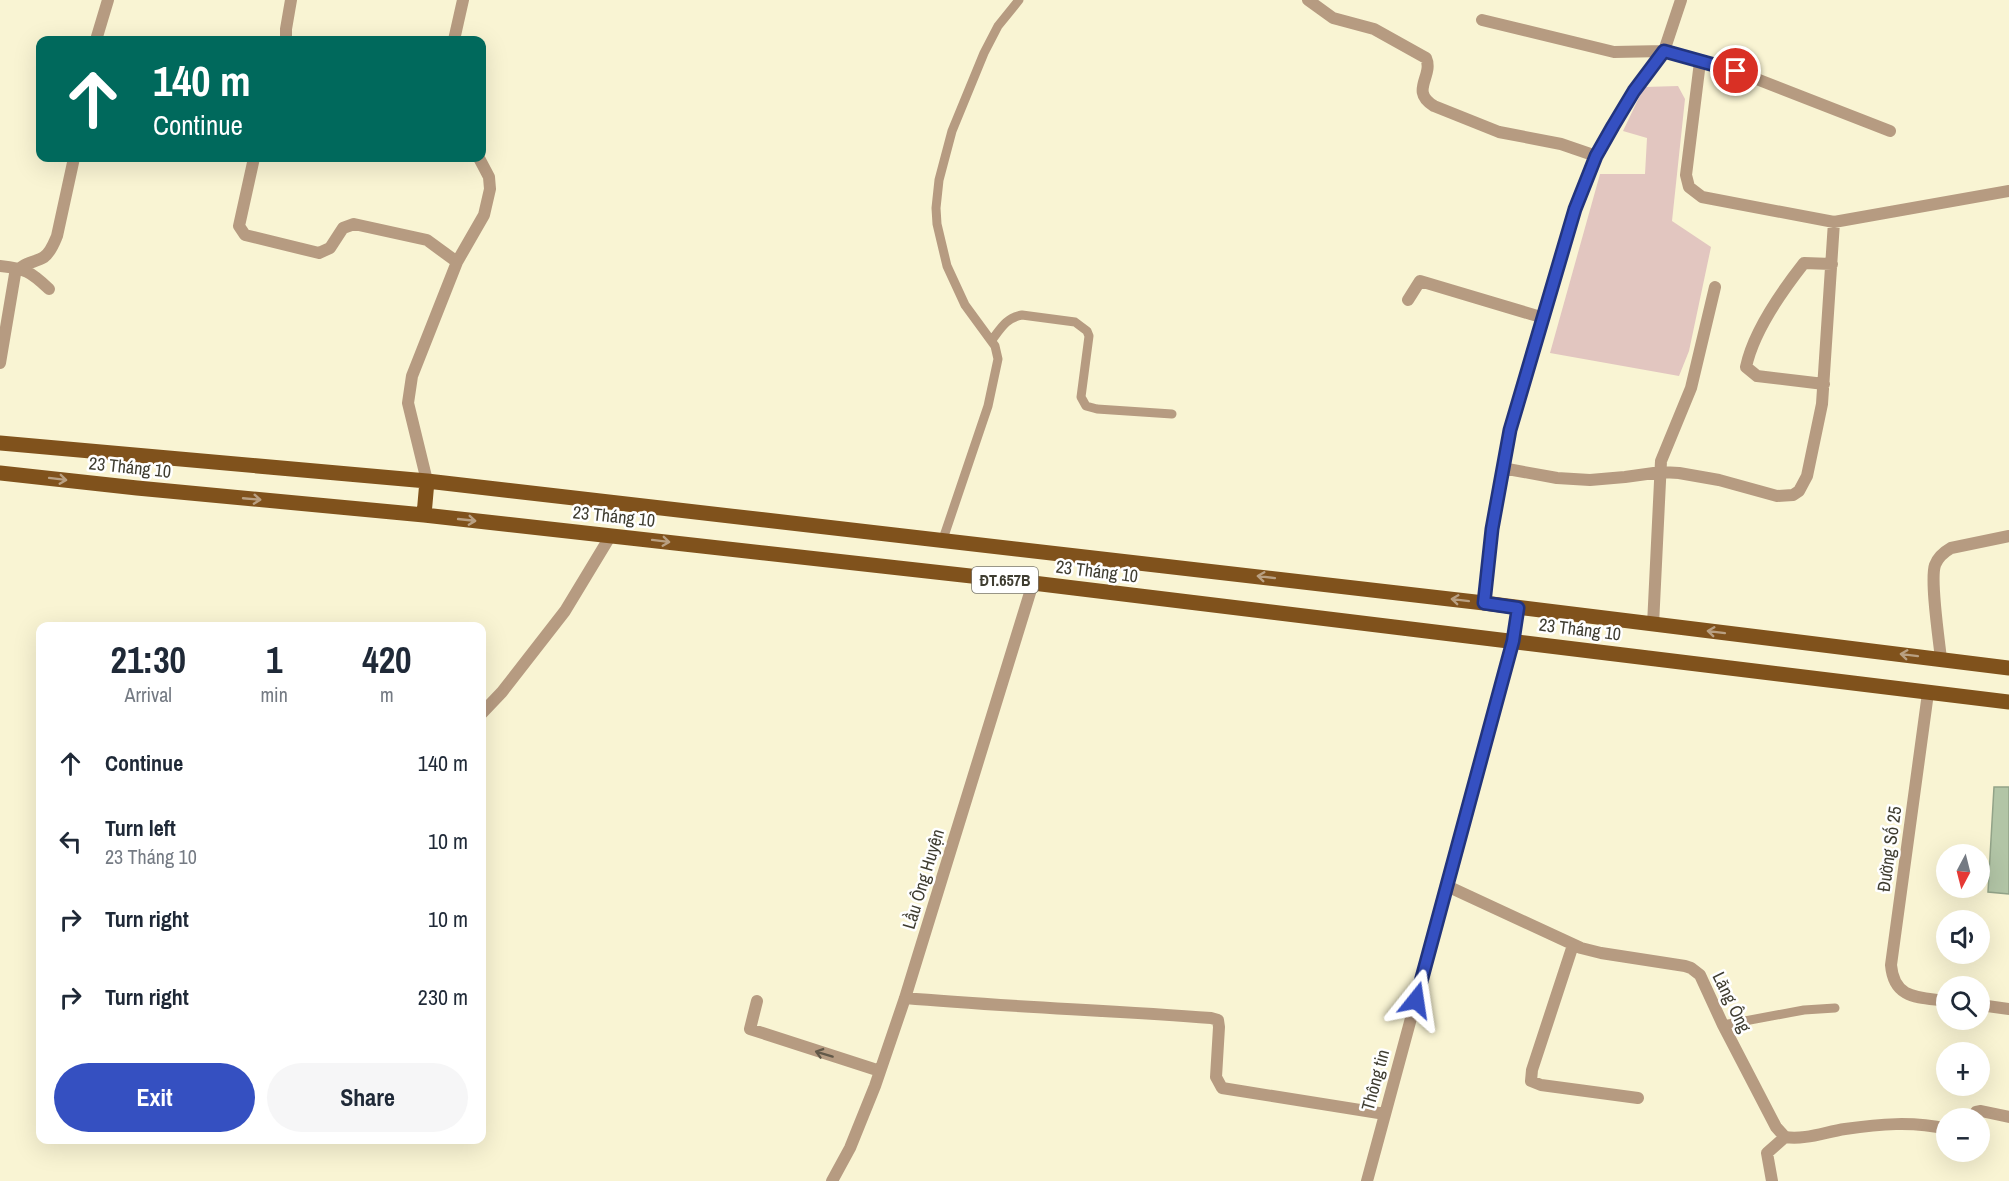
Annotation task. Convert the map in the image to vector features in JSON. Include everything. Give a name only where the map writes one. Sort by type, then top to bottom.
[{"type":"main road","name":"23 Tháng 10","points":[[0,442],[427,481],[943,539],[2009,668]]},
{"type":"main road","name":"23 Tháng 10","points":[[0,472],[136,488],[611,535],[1033,583],[2009,702]]},
{"type":"main road","points":[[424,515],[427,481]]},
{"type":"main road","points":[[1513,641],[1518,608]]},
{"type":"street","points":[[97,36],[108,0]]},
{"type":"street","points":[[286,36],[291,0]]},
{"type":"street","points":[[455,36],[463,0]]},
{"type":"street","points":[[1308,0],[1333,18],[1374,29],[1426,58],[1428,66],[1422,89],[1425,100],[1434,106],[1499,132],[1561,144],[1596,156]]},
{"type":"street","points":[[1484,603],[1492,529],[1502,468],[1515,412],[1575,209],[1596,156],[1634,91],[1664,51],[1681,0]]},
{"type":"street","points":[[1482,20],[1614,52],[1664,51],[1736,71],[1890,131]]},
{"type":"street","points":[[1700,62],[1686,176],[1689,188],[1702,197],[1834,222],[2009,191]]},
{"type":"street","points":[[0,363],[12,286],[18,268],[45,256],[52,248],[57,236],[73,162]]},
{"type":"street","points":[[253,162],[238,226],[245,235],[320,253],[330,248],[343,228],[354,224],[427,240],[457,262]]},
{"type":"street","points":[[427,481],[408,403],[408,390],[457,262],[484,215],[489,198],[489,177],[482,162]]},
{"type":"street","points":[[1502,468],[1557,478],[1590,480],[1660,472],[1692,474],[1777,496],[1793,495],[1807,476],[1822,404],[1834,222]]},
{"type":"street","points":[[1824,384],[1757,376],[1746,367],[1748,356],[1779,294],[1804,263],[1832,264]]},
{"type":"street","points":[[0,266],[30,272],[49,290]]},
{"type":"street","points":[[1408,300],[1420,281],[1544,318]]},
{"type":"street","points":[[1653,625],[1660,472],[1664,449],[1691,388],[1715,288]]},
{"type":"street","points":[[486,709],[502,692],[565,611],[611,535]]},
{"type":"street","points":[[1941,659],[1934,579],[1936,562],[1944,552],[1951,548],[2009,536]]},
{"type":"street","name":"Lầu Ông Huyện","points":[[832,1181],[850,1148],[905,998],[1033,583]]},
{"type":"street","name":"Thông tin","points":[[1367,1181],[1513,641]]},
{"type":"street","name":"Đường Số 25","points":[[1928,693],[1891,965],[1894,983],[1900,990],[1916,996],[1936,999]]},
{"type":"street","name":"Lăng Ông","points":[[1447,886],[1573,945],[1600,953],[1691,968],[1700,975],[1776,1128],[1785,1137]]},
{"type":"street","points":[[1573,945],[1532,1070],[1532,1081],[1541,1085],[1638,1098]]},
{"type":"street","points":[[905,998],[993,1006],[1211,1018],[1218,1020],[1219,1026],[1216,1077],[1222,1088],[1385,1114]]},
{"type":"street","points":[[757,1001],[750,1029],[880,1071]]},
{"type":"street","points":[[1990,1006],[2009,1009]]},
{"type":"street","points":[[1990,1113],[2009,1117]]},
{"type":"street","points":[[1772,1181],[1767,1153],[1785,1137],[1799,1138],[1846,1129],[1910,1123],[1936,1127]]},
{"type":"lane","points":[[943,539],[988,406],[998,354],[992,340],[958,293],[941,249],[936,208],[942,164],[969,87],[998,26],[1019,0]]},
{"type":"lane","points":[[992,340],[1005,322],[1015,316],[1075,322],[1084,327],[1089,336],[1081,397],[1086,406],[1096,409],[1172,414]]},
{"type":"lane","points":[[1723,1025],[1804,1010],[1835,1008]]},
{"type":"shaded area","points":[[1678,86],[1685,99],[1672,221],[1711,247],[1689,351],[1679,376],[1550,353],[1600,174],[1645,174],[1647,138],[1623,131],[1644,87]]},
{"type":"building","points":[[1994,787],[2009,787],[2009,894],[1990,892]]},
{"type":"route","points":[[1416,1000],[1513,641],[1518,608],[1484,603],[1492,529],[1510,430],[1575,209],[1596,156],[1634,91],[1664,51],[1736,71]]}]
